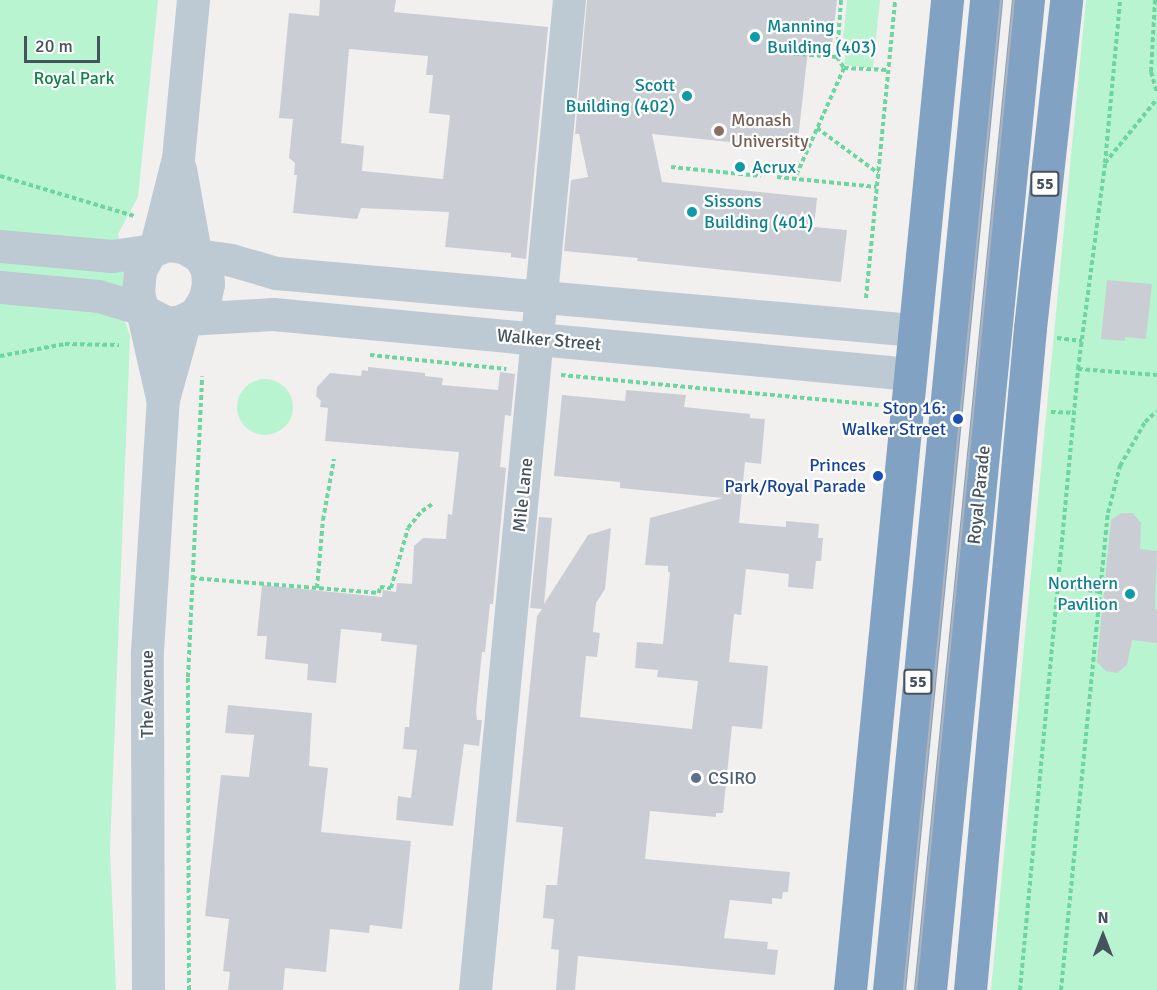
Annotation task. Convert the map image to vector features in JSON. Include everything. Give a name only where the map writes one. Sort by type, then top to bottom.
[{"type":"highway","name":"55","points":[[850,990],[946,0]]},
{"type":"highway","name":"55","points":[[889,990],[986,0]]},
{"type":"highway","name":"Royal Parade","points":[[930,990],[1028,0]]},
{"type":"highway","name":"Royal Parade","points":[[970,990],[1026,371],[1066,0]]},
{"type":"highway","points":[[914,330],[951,341],[992,365],[1026,371]]},
{"type":"highway","points":[[910,374],[948,374],[992,365]]},
{"type":"highway","points":[[958,715],[996,719]]},
{"type":"street","points":[[144,310],[138,292],[138,275],[145,259],[154,249],[178,158],[193,0]]},
{"type":"street","name":"Mile Lane","points":[[475,990],[569,0]]},
{"type":"street","points":[[0,287],[98,296],[144,310],[164,323],[186,320],[197,311],[208,288],[207,270],[196,254],[178,158]]},
{"type":"street","points":[[0,246],[112,256],[172,245],[196,254],[231,260],[276,273],[914,330]]},
{"type":"street","name":"The Avenue","points":[[144,310],[163,399]]},
{"type":"street","name":"Walker Street","points":[[186,320],[273,314],[910,374]]},
{"type":"street","name":"The Avenue","points":[[148,990],[147,651],[163,399],[186,320]]},
{"type":"street","points":[[830,367],[835,324]]},
{"type":"path","points":[[841,0],[837,57],[844,68]]},
{"type":"path","points":[[866,299],[895,0]]},
{"type":"path","points":[[1020,990],[1078,369],[1105,163],[1120,0]]},
{"type":"path","points":[[1155,0],[1150,72],[1157,93]]},
{"type":"path","points":[[772,52],[837,57]]},
{"type":"path","points":[[844,68],[888,70]]},
{"type":"path","points":[[795,178],[844,68]]},
{"type":"path","points":[[1105,163],[1157,99]]},
{"type":"path","points":[[817,128],[878,173]]},
{"type":"path","points":[[671,166],[761,176]]},
{"type":"path","points":[[0,176],[102,204],[131,216]]},
{"type":"path","points":[[777,177],[877,186]]},
{"type":"path","points":[[0,356],[75,344],[119,345]]},
{"type":"path","points":[[189,990],[188,677],[202,369]]},
{"type":"path","points":[[1078,369],[1157,375]]},
{"type":"path","points":[[1061,990],[1108,513],[1120,466],[1145,422],[1157,411]]},
{"type":"path","points":[[316,588],[323,520],[334,459]]},
{"type":"path","points":[[192,579],[379,593],[380,587],[391,588],[408,528],[422,511],[434,503]]},
{"type":"path","points":[[238,582],[239,575]]},
{"type":"path","points":[[1058,586],[1102,592]]},
{"type":"green space","name":"Royal Park","points":[[0,0],[158,0],[138,197],[118,234],[124,266],[122,312],[130,336],[110,850],[116,990],[0,990]]},
{"type":"green space","points":[[847,0],[880,0],[873,68],[844,65],[847,39],[843,38]]},
{"type":"green space","points":[[1086,0],[1157,0],[1157,990],[991,990]]},
{"type":"green space","points":[[259,379],[271,379],[281,383],[289,391],[293,407],[289,423],[281,431],[271,435],[259,435],[249,431],[241,423],[237,413],[237,401],[241,391],[249,383]]},
{"type":"building","points":[[320,0],[396,0],[394,12],[548,27],[526,259],[511,257],[511,253],[445,247],[449,212],[361,208],[357,219],[293,213],[297,175],[294,175],[295,163],[289,158],[293,119],[279,118],[289,13],[319,16]],"holes":[[[349,49],[428,56],[426,75],[433,75],[429,113],[450,115],[443,179],[362,171],[364,146],[341,143]]]},
{"type":"building","name":"Monash University","points":[[587,0],[837,0],[831,53],[808,50],[797,149],[652,134],[662,182],[817,198],[814,227],[847,230],[841,282],[637,261],[638,258],[564,251],[571,180],[588,177],[579,134],[575,134]]},
{"type":"building","points":[[1107,280],[1152,284],[1146,339],[1125,337],[1125,341],[1101,339]]},
{"type":"building","points":[[368,367],[425,373],[425,376],[443,378],[442,385],[498,390],[500,372],[515,374],[511,416],[505,415],[500,467],[506,468],[493,604],[490,604],[485,652],[482,652],[476,711],[477,720],[482,720],[479,746],[464,744],[453,826],[396,820],[398,796],[411,798],[417,750],[403,749],[405,727],[409,727],[417,645],[381,641],[382,633],[341,629],[336,683],[307,680],[308,664],[265,659],[267,636],[257,636],[262,585],[382,597],[383,590],[396,592],[397,583],[412,584],[414,546],[423,538],[446,539],[448,514],[452,515],[459,452],[325,441],[328,408],[320,407],[321,401],[316,396],[317,387],[330,373],[361,376],[362,370],[368,371]]},
{"type":"building","points":[[626,390],[686,395],[684,407],[750,414],[750,418],[765,419],[761,464],[745,462],[739,523],[786,527],[786,521],[819,524],[818,538],[823,538],[821,561],[816,561],[813,589],[788,587],[789,574],[746,569],[741,615],[734,614],[729,662],[768,666],[762,729],[732,726],[723,813],[716,813],[716,817],[650,811],[645,859],[790,872],[788,892],[783,892],[782,899],[772,898],[772,904],[730,900],[724,938],[768,942],[767,949],[778,950],[775,975],[578,956],[575,990],[556,990],[559,950],[551,949],[554,919],[543,918],[546,885],[557,885],[563,827],[516,822],[537,616],[542,609],[530,608],[539,517],[552,518],[544,604],[588,535],[611,528],[605,589],[596,603],[593,632],[600,633],[597,657],[586,656],[580,717],[692,729],[698,681],[657,677],[658,670],[635,668],[637,642],[663,644],[670,572],[668,572],[668,566],[645,565],[650,518],[723,498],[620,488],[620,482],[554,476],[562,395],[625,401]]},
{"type":"building","name":"Northern Pavilion","points":[[1121,513],[1133,513],[1141,523],[1140,549],[1157,551],[1155,609],[1157,609],[1157,643],[1132,640],[1127,665],[1117,673],[1106,671],[1097,662],[1111,520]]},
{"type":"building","points":[[228,705],[312,713],[309,766],[328,768],[321,832],[411,841],[402,929],[370,925],[369,933],[330,929],[326,972],[285,968],[283,990],[228,990],[230,972],[223,971],[229,919],[205,916],[221,775],[249,777],[254,735],[225,733]]},
{"type":"tram line","points":[[904,990],[1001,0]]},
{"type":"tram line","points":[[916,990],[1014,0]]},
{"type":"place","name":"Manning Building (403)","points":[[755,37]]},
{"type":"place","name":"Scott Building (402)","points":[[687,96]]},
{"type":"place","name":"Monash University","points":[[719,131]]},
{"type":"place","name":"Acrux","points":[[740,167]]},
{"type":"place","name":"Sissons Building (401)","points":[[692,212]]},
{"type":"place","name":"Stop 16: Walker Street","points":[[958,419]]},
{"type":"place","name":"Princes Park/Royal Parade","points":[[878,476]]},
{"type":"place","name":"Northern Pavilion","points":[[1130,594]]},
{"type":"place","name":"CSIRO","points":[[696,778]]}]
